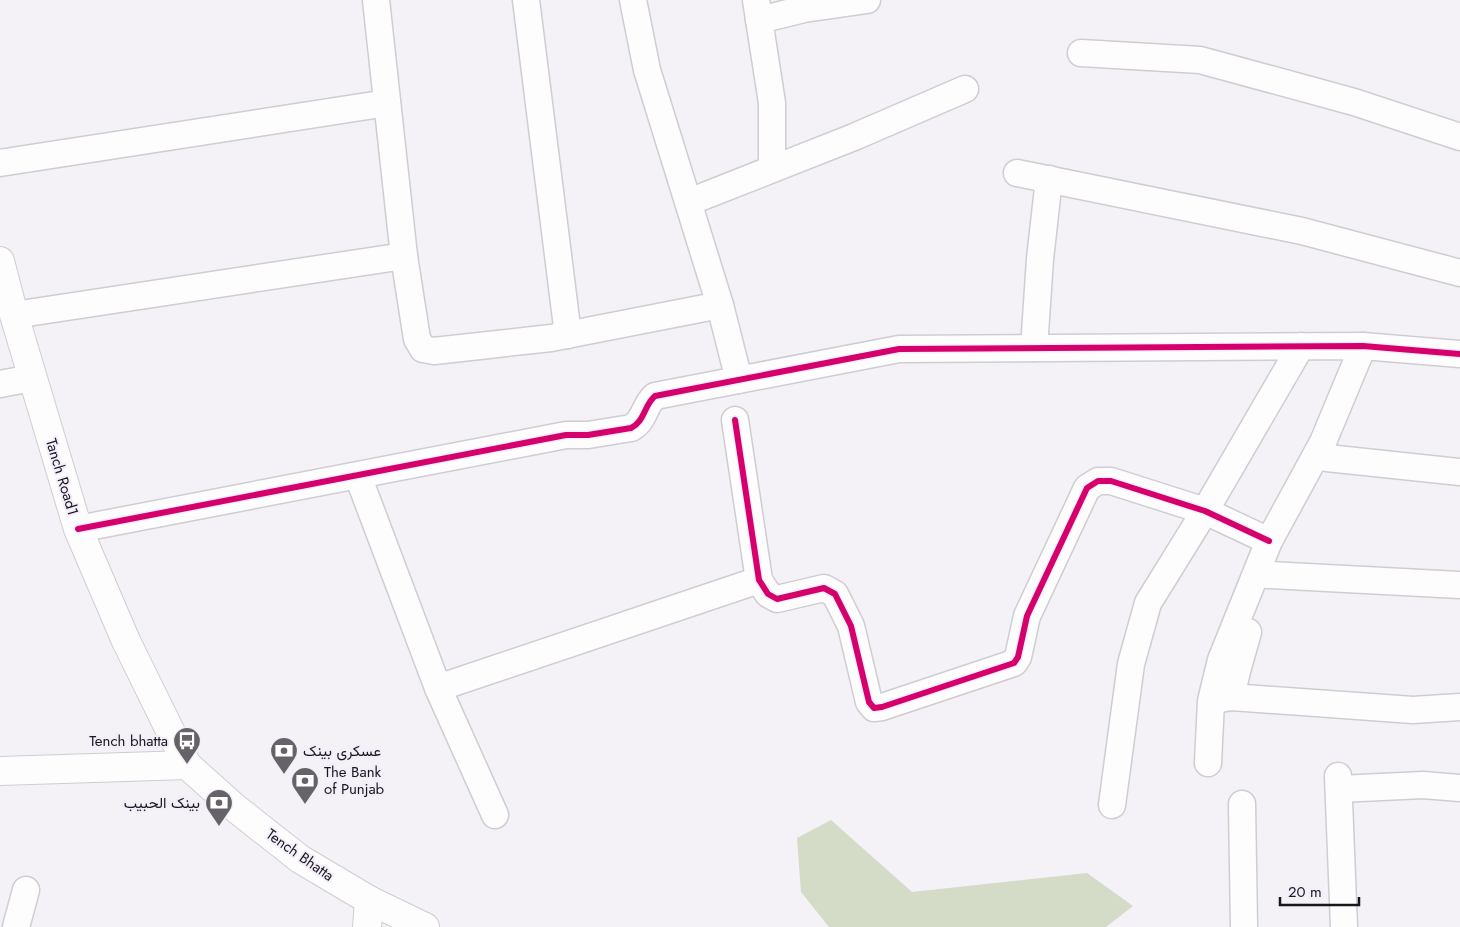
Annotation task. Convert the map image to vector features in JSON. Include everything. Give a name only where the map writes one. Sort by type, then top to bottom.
[{"type":"street","points":[[376,0],[404,256],[417,339],[424,350],[434,351],[568,335],[720,306]]},
{"type":"street","points":[[526,0],[568,335]]},
{"type":"street","points":[[633,0],[647,70],[720,306],[739,380]]},
{"type":"street","points":[[772,169],[772,103],[757,10],[804,9],[867,0]]},
{"type":"street","points":[[1082,53],[1200,60],[1354,102],[1460,137]]},
{"type":"street","points":[[688,202],[854,137],[964,89]]},
{"type":"street","points":[[0,163],[387,103]]},
{"type":"street","points":[[1017,173],[1302,231],[1460,273]]},
{"type":"street","points":[[1034,348],[1040,259],[1049,180]]},
{"type":"street","points":[[14,315],[404,256]]},
{"type":"street","name":"Tanch Road1","points":[[0,261],[32,378],[78,529],[126,641],[187,765]]},
{"type":"street","points":[[1112,805],[1131,664],[1148,603],[1205,511],[1301,346]]},
{"type":"street","points":[[1221,699],[1237,671],[1268,575],[1327,458],[1373,346]]},
{"type":"street","points":[[1208,763],[1221,699],[1221,660],[1269,541],[1373,346]]},
{"type":"street","points":[[78,529],[566,435],[588,435],[631,428],[637,425],[648,404],[655,396],[899,349],[1373,346],[1460,354]]},
{"type":"street","points":[[0,384],[32,378]]},
{"type":"street","points":[[735,420],[759,580],[768,594],[778,599],[824,588],[835,594],[851,626],[869,702],[874,708],[1014,663],[1018,657],[1027,616],[1087,488],[1098,481],[1111,481],[1205,511],[1269,541]]},
{"type":"street","points":[[1327,458],[1460,472]]},
{"type":"street","points":[[358,476],[438,688],[495,815]]},
{"type":"street","points":[[1268,575],[1460,585]]},
{"type":"street","points":[[438,688],[759,580]]},
{"type":"street","points":[[1221,699],[1413,710],[1460,707]]},
{"type":"street","points":[[0,771],[187,765]]},
{"type":"street","name":"Tench Bhatta","points":[[187,765],[234,807],[300,859],[369,900],[425,927]]},
{"type":"street","points":[[1344,927],[1339,783],[1460,788]]},
{"type":"street","points":[[1242,804],[1244,927]]},
{"type":"street","points":[[16,927],[26,890]]},
{"type":"street","points":[[367,927],[369,900]]},
{"type":"green space","points":[[831,820],[912,892],[1087,873],[1133,906],[1106,927],[829,927],[801,892],[797,838]]},
{"type":"cycle path","points":[[78,529],[566,435],[588,435],[631,428],[636,425],[655,396],[899,349],[1363,346],[1460,354]]},
{"type":"cycle path","points":[[735,420],[759,580],[768,594],[777,599],[824,588],[835,594],[851,626],[869,702],[874,708],[1014,663],[1018,657],[1027,616],[1087,488],[1098,481],[1111,481],[1205,511],[1269,541]]},
{"type":"place","name":"Tench bhatta","points":[[187,765]]},
{"type":"place","name":"عسکری بینک","points":[[284,775]]},
{"type":"place","name":"The Bank of Punjab","points":[[305,805]]},
{"type":"place","name":"بينک الحبيب","points":[[219,827]]}]
